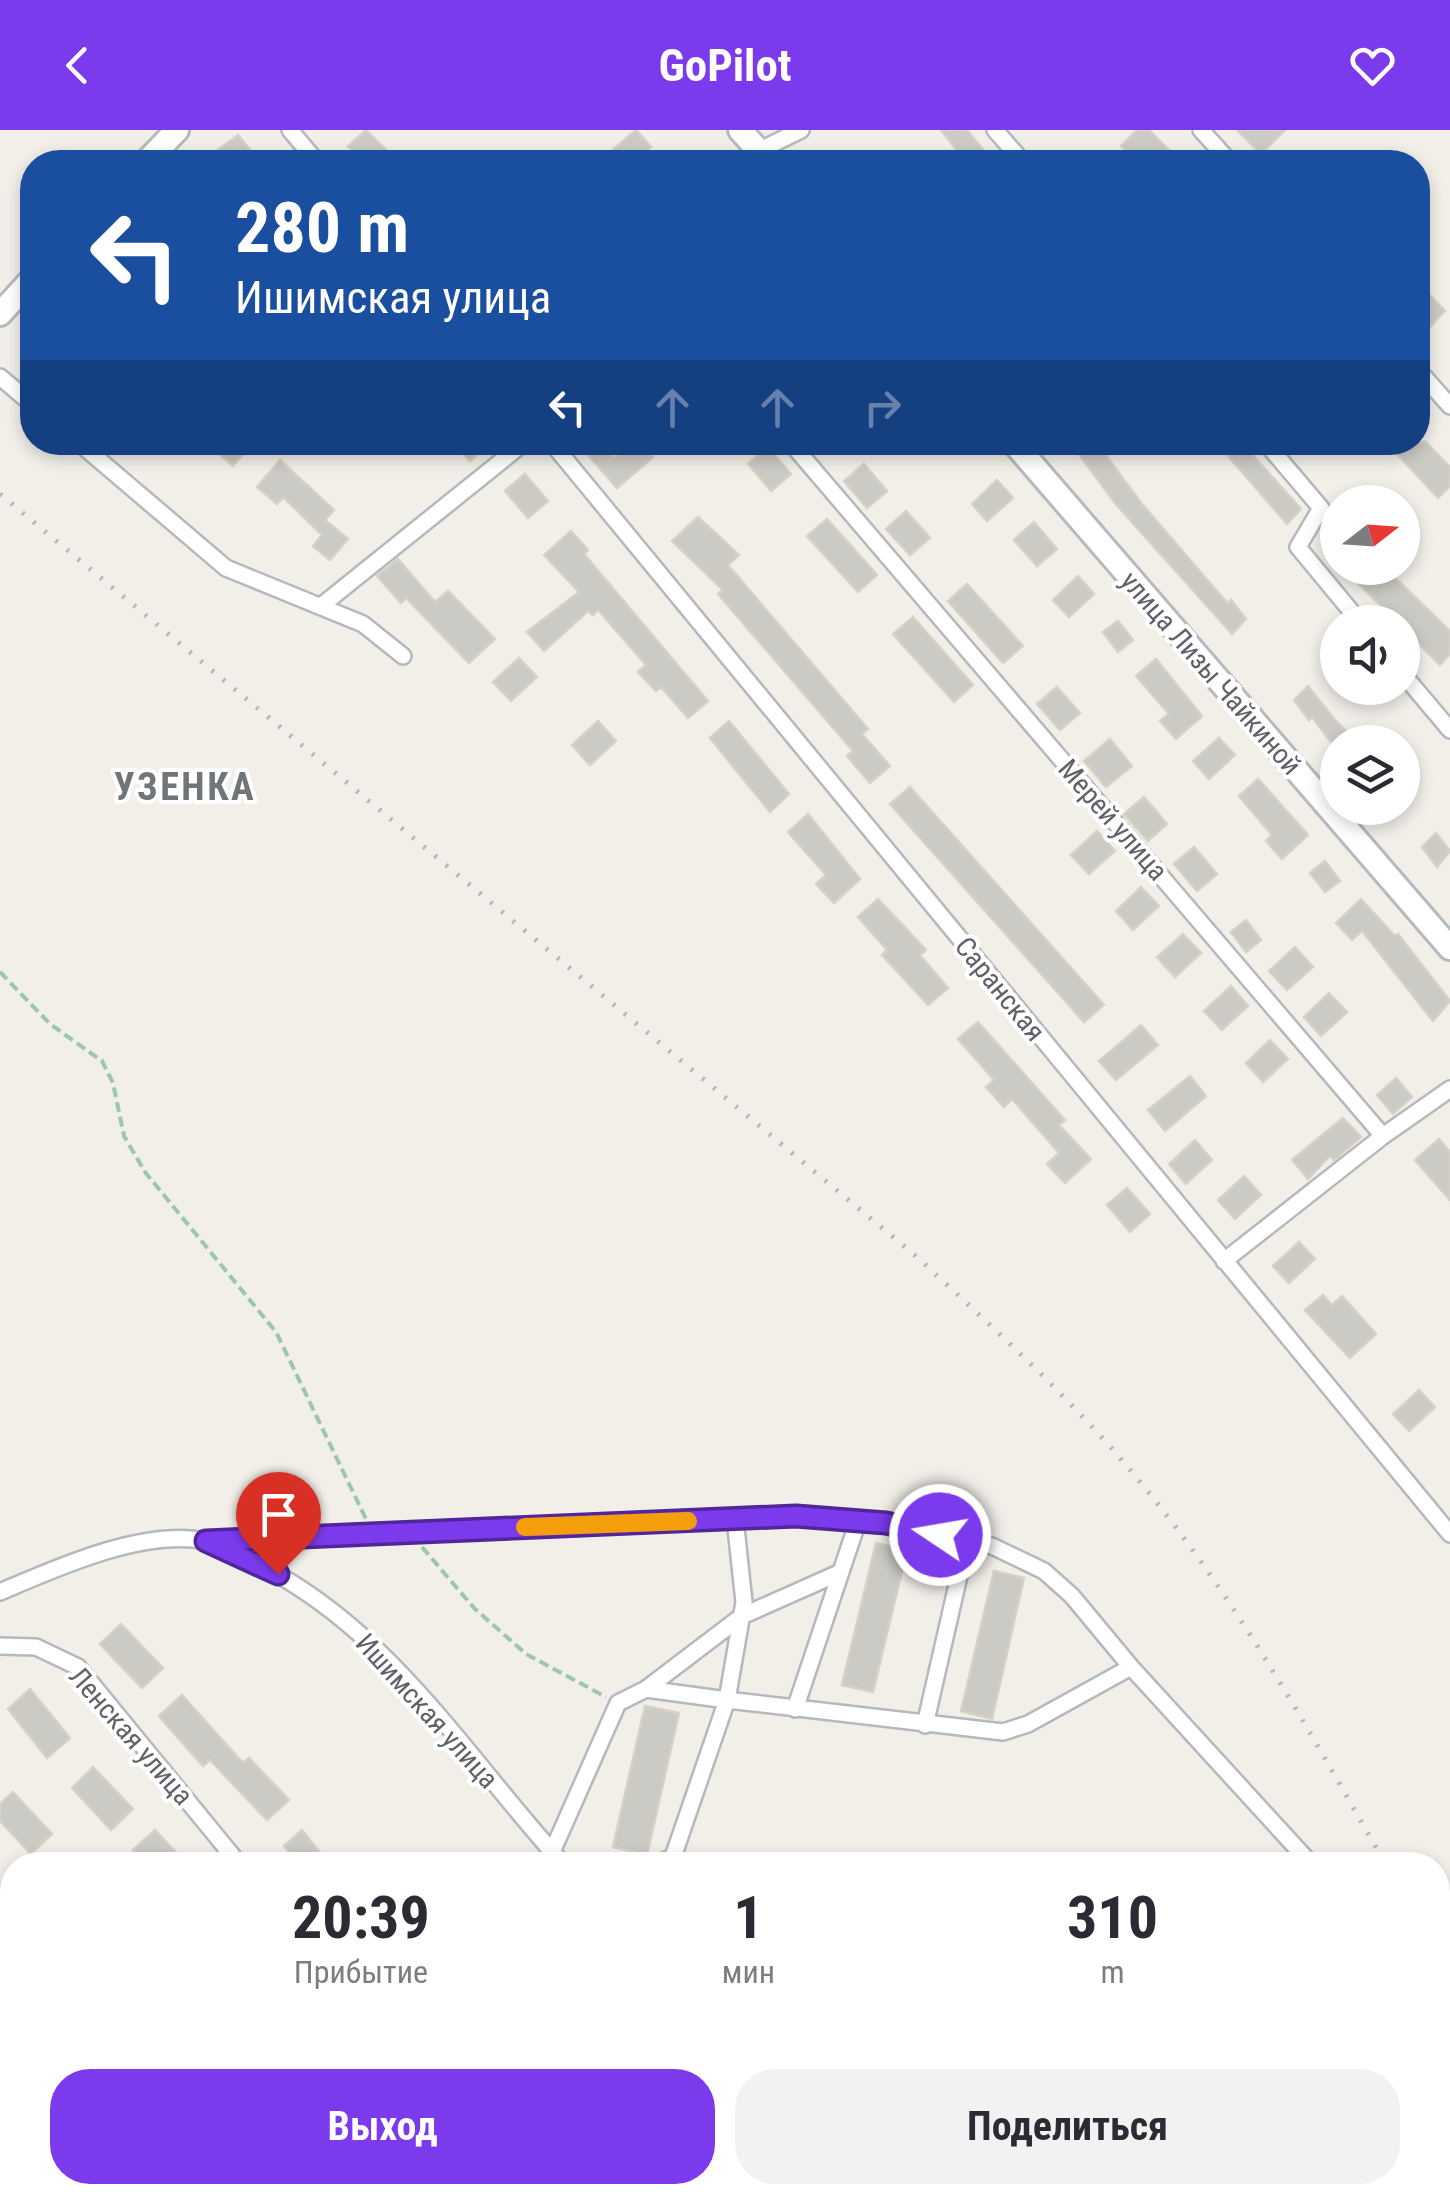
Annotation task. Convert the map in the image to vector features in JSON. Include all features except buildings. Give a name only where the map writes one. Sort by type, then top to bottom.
[{"type":"street","points":[[158,150],[178,130]]},
{"type":"street","points":[[290,130],[307,150]]},
{"type":"street","points":[[740,130],[758,150]]},
{"type":"street","points":[[774,150],[801,130]]},
{"type":"street","points":[[995,130],[1012,150]]},
{"type":"street","points":[[1201,130],[1219,150]]},
{"type":"street","points":[[0,314],[20,292]]},
{"type":"street","points":[[0,377],[20,394]]},
{"type":"street","points":[[1430,384],[1450,406]]},
{"type":"street","points":[[93,455],[226,568],[363,624],[403,656]]},
{"type":"street","points":[[320,606],[509,455]]},
{"type":"street","name":"Саранская","points":[[563,455],[1450,1534]]},
{"type":"street","name":"Мерей улица","points":[[801,455],[1383,1136]]},
{"type":"street","name":"улица Лизы Чайкиной","points":[[1023,455],[1450,948]]},
{"type":"street","points":[[1276,455],[1321,508],[1298,548],[1346,605]]},
{"type":"street","points":[[1420,694],[1450,730]]},
{"type":"street","points":[[1224,1261],[1383,1136],[1450,1089]]},
{"type":"street","points":[[206,1541],[735,1519],[858,1521],[992,1546],[1044,1571],[1072,1596],[1130,1667],[1300,1852]]},
{"type":"street","points":[[674,1852],[726,1700],[742,1616],[735,1519]]},
{"type":"street","points":[[795,1709],[858,1521]]},
{"type":"street","name":"Ишимская улица","points":[[0,1592],[71,1561],[163,1540],[206,1541],[246,1556],[310,1592],[379,1650],[446,1722],[552,1852]]},
{"type":"street","points":[[924,1725],[967,1541]]},
{"type":"street","points":[[552,1852],[618,1702],[646,1689],[742,1616],[841,1572]]},
{"type":"street","name":"Ленская улица","points":[[0,1646],[36,1647],[78,1667],[229,1852]]},
{"type":"street","points":[[646,1689],[971,1731],[1015,1729],[1130,1667]]},
{"type":"path","points":[[0,972],[50,1024],[102,1061],[113,1083],[124,1136],[138,1160],[276,1332],[326,1443],[374,1534]]},
{"type":"path","points":[[409,1532],[474,1608],[526,1654],[618,1702]]},
{"type":"railway","points":[[0,494],[917,1257],[1051,1384],[1126,1465],[1199,1560],[1265,1659],[1379,1852]]},
{"type":"slow traffic","points":[[525,1527],[688,1521]]},
{"type":"district","name":"УЗЕНКА","points":[[185,787]]},
{"type":"route","points":[[278,1574],[246,1556],[206,1541],[796,1516],[886,1523],[940,1535]]}]
